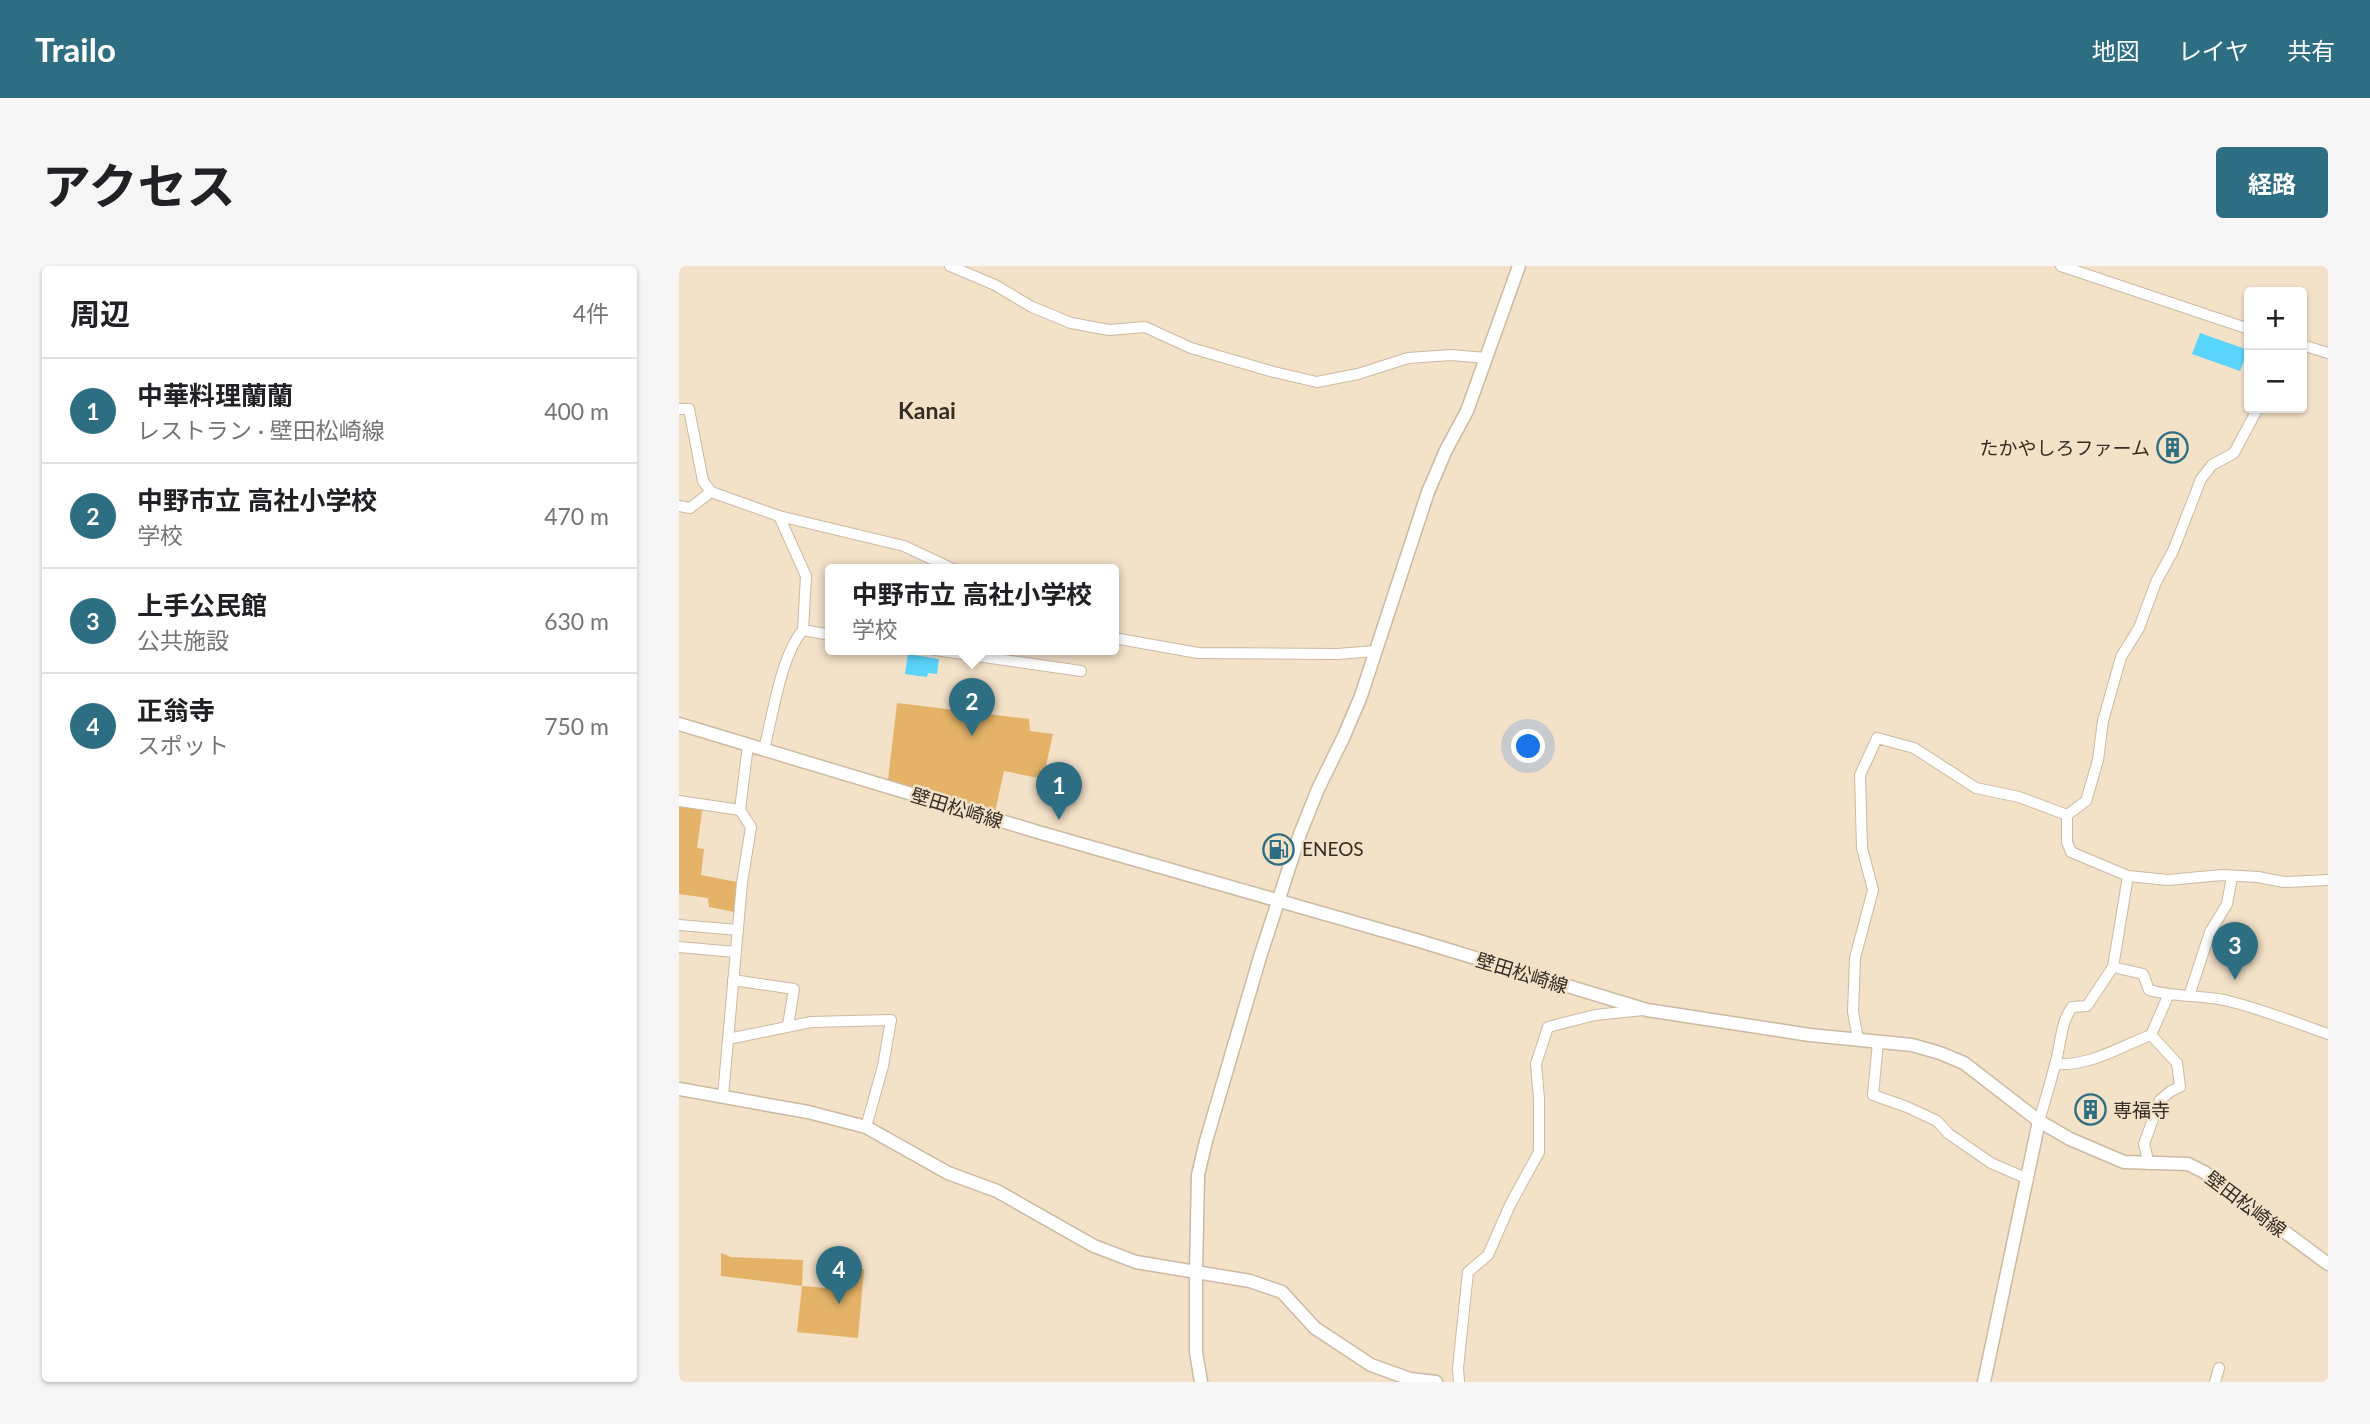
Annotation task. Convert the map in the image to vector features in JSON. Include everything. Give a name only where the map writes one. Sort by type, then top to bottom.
[{"type":"street","points":[[950,266],[995,285],[1032,307],[1071,323],[1109,330],[1145,327],[1191,348],[1317,382],[1358,374],[1408,358],[1451,355],[1486,358]]},
{"type":"street","points":[[1202,1382],[1196,1352],[1196,1272],[1198,1175],[1206,1141],[1278,901],[1318,789],[1361,696],[1428,492],[1445,450],[1467,411],[1519,266]]},
{"type":"street","points":[[2061,266],[2244,327]]},
{"type":"street","points":[[2307,347],[2328,353]]},
{"type":"street","points":[[679,409],[689,409],[703,481],[711,492],[779,516],[904,545],[943,564]]},
{"type":"street","points":[[2067,815],[2086,801],[2098,760],[2103,721],[2121,657],[2140,628],[2156,582],[2178,539],[2201,480],[2212,465],[2234,453],[2255,413]]},
{"type":"street","points":[[679,506],[689,508],[711,492]]},
{"type":"street","points":[[764,749],[785,666],[803,630],[806,576],[779,516]]},
{"type":"street","points":[[803,630],[825,634]]},
{"type":"street","points":[[1119,639],[1198,653],[1337,654],[1376,651]]},
{"type":"street","points":[[970,655],[1080,671]]},
{"type":"street","name":"壁田松崎線","points":[[679,724],[1647,1010],[1810,1035],[1912,1045],[1940,1053],[1964,1063],[2039,1121],[2070,1139],[2124,1162],[2188,1164],[2196,1168],[2328,1264]]},
{"type":"street","points":[[1858,1039],[1853,1012],[1855,958],[1873,890],[1862,848],[1860,775],[1877,738],[1914,748],[1976,788],[2019,797],[2067,815]]},
{"type":"street","points":[[723,1096],[735,952],[751,827],[740,810],[748,745]]},
{"type":"street","points":[[679,801],[740,810]]},
{"type":"street","points":[[2067,815],[2067,842],[2071,852],[2128,876],[2168,880],[2222,876],[2284,881],[2328,880]]},
{"type":"street","points":[[1984,1382],[2039,1121],[2056,1064],[2064,1018],[2071,1007],[2087,1006],[2113,967],[2128,876]]},
{"type":"street","points":[[2189,996],[2210,932],[2227,904],[2232,877]]},
{"type":"street","points":[[679,925],[738,930]]},
{"type":"street","points":[[679,947],[735,952]]},
{"type":"street","points":[[2113,967],[2143,974],[2149,990],[2168,996],[2225,1000],[2328,1034]]},
{"type":"street","points":[[733,981],[794,989],[788,1025]]},
{"type":"street","points":[[2056,1064],[2073,1065],[2095,1060],[2151,1035],[2168,996]]},
{"type":"street","points":[[1459,1382],[1458,1368],[1468,1272],[1488,1255],[1510,1205],[1539,1152],[1536,1064],[1548,1027],[1595,1015],[1647,1010]]},
{"type":"street","points":[[727,1039],[811,1022],[891,1020],[883,1066],[866,1127]]},
{"type":"street","points":[[2150,1164],[2144,1144],[2160,1100],[2180,1087],[2177,1063],[2151,1035]]},
{"type":"street","points":[[1878,1042],[1873,1095],[1937,1121],[1949,1134],[1991,1163],[2028,1179]]},
{"type":"street","points":[[679,1089],[808,1112],[866,1127],[948,1173],[997,1191],[1094,1246],[1136,1262],[1250,1280],[1282,1292],[1315,1328],[1371,1365],[1411,1379],[1436,1382]]},
{"type":"street","points":[[2215,1382],[2219,1368]]},
{"type":"shaded area","points":[[897,703],[1029,719],[1030,731],[1053,734],[1043,779],[1004,771],[995,812],[888,780]]},
{"type":"shaded area","points":[[679,801],[703,804],[697,848],[704,849],[701,875],[742,883],[739,913],[709,907],[708,898],[679,894]]},
{"type":"shaded area","points":[[721,1253],[731,1257],[803,1260],[802,1286],[721,1276]]},
{"type":"shaded area","points":[[828,1264],[864,1269],[858,1338],[797,1332],[802,1286],[825,1288]]},
{"type":"water","points":[[2200,333],[2244,349],[2244,360],[2240,371],[2192,354]]},
{"type":"water","points":[[908,655],[939,659],[937,674],[928,673],[927,677],[905,674]]},
{"type":"place","name":"たかやしろファーム","points":[[2173,448]]},
{"type":"place","name":"中野市立 高社小学校","points":[[972,736]]},
{"type":"place","name":"中華料理蘭蘭","points":[[1059,820]]},
{"type":"place","name":"ENEOS","points":[[1279,849]]},
{"type":"place","name":"上手公民館","points":[[2235,980]]},
{"type":"place","name":"専福寺","points":[[2090,1110]]},
{"type":"place","name":"正翁寺","points":[[839,1304]]},
{"type":"district","name":"Kanai","points":[[927,411]]}]
